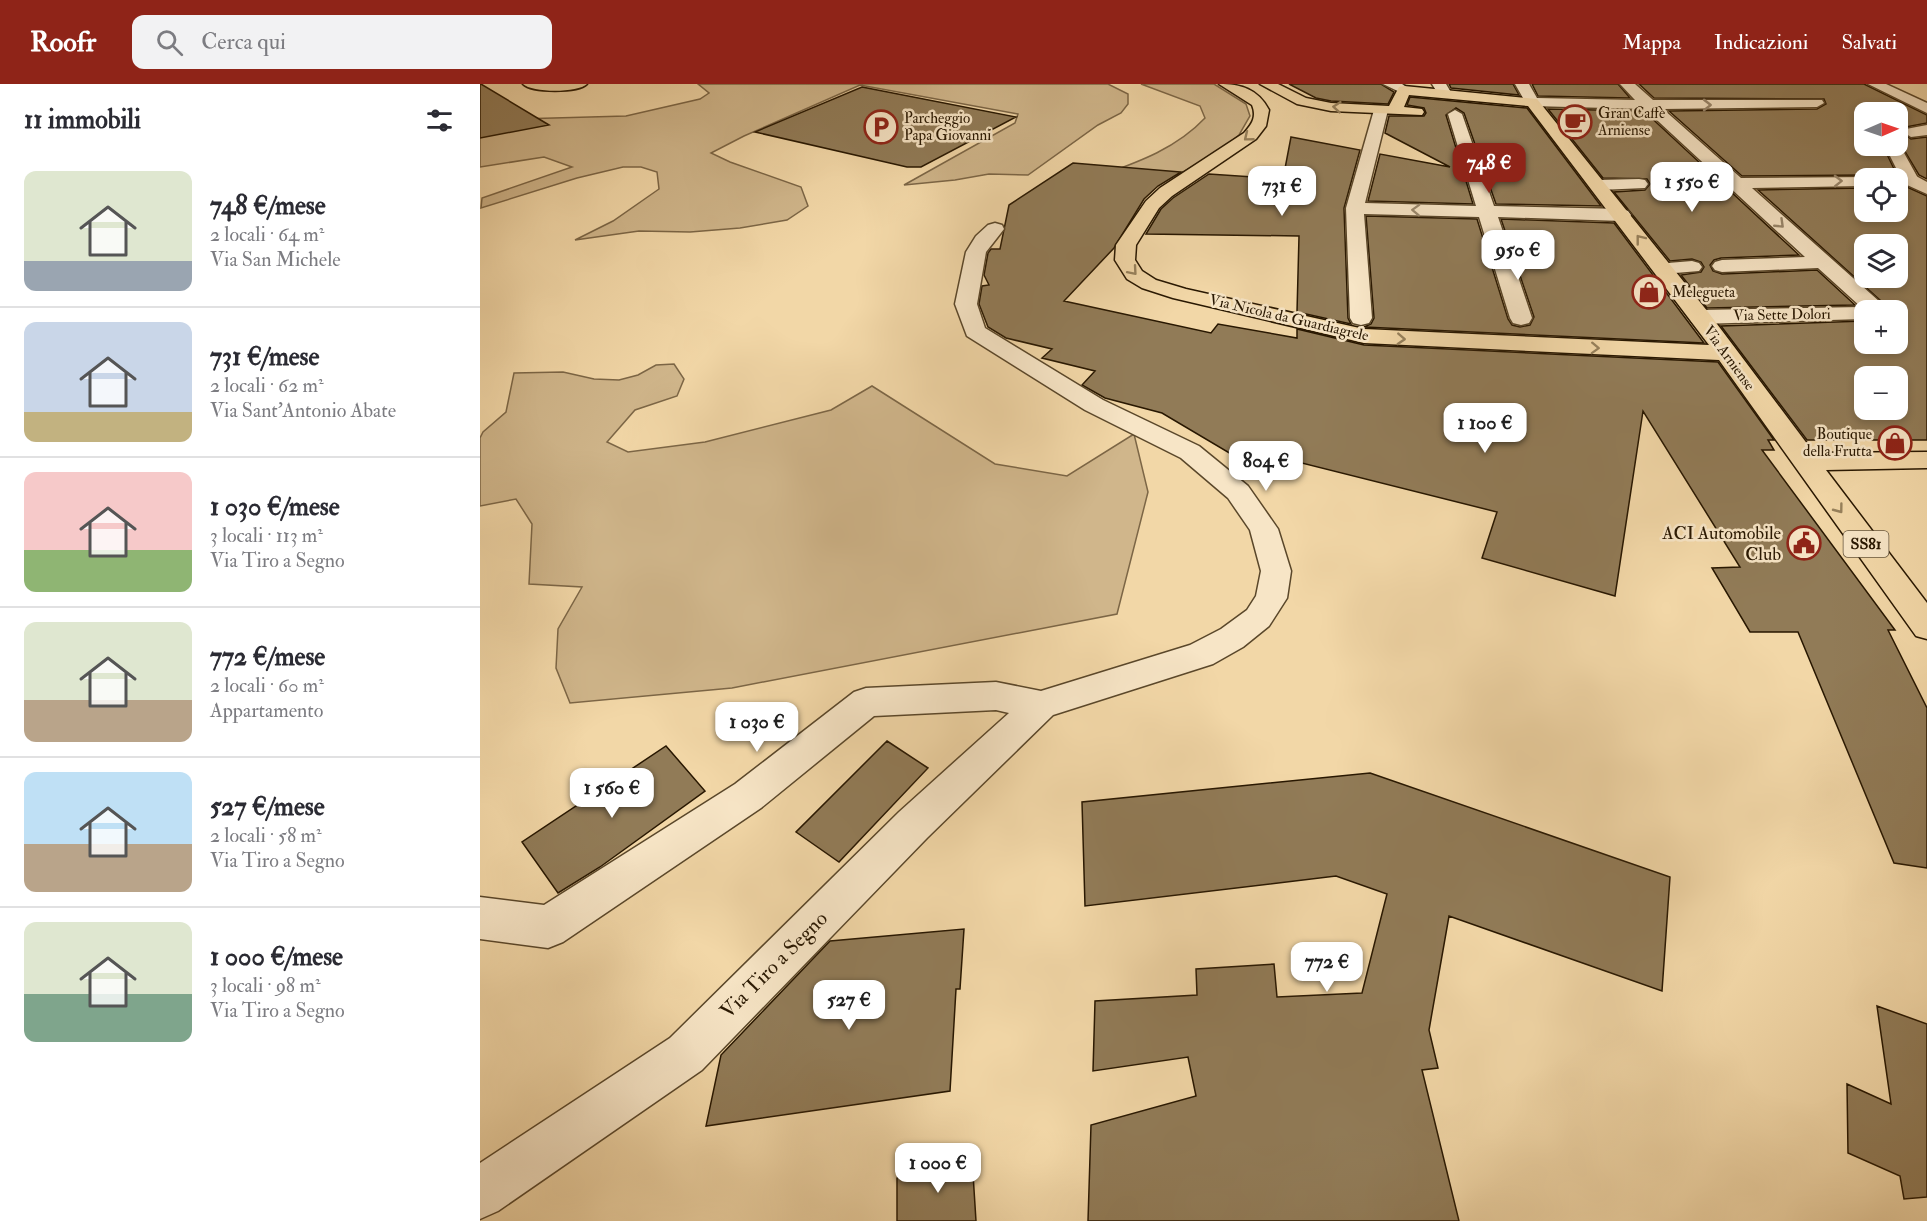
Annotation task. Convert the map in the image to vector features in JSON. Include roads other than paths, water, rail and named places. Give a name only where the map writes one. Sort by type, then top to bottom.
[{"type":"main road","points":[[530,84],[540,87],[580,84]]},
{"type":"main road","name":"Via Nicola da Guardiagrele","points":[[1226,84],[1256,100],[1263,118],[1260,127],[1166,192],[1139,222],[1126,245],[1125,260],[1134,275],[1149,284],[1180,294],[1364,336],[1725,353]]},
{"type":"main road","points":[[1267,84],[1302,101],[1331,107],[1449,113]]},
{"type":"main road","points":[[1388,110],[1404,90],[1442,89],[1532,102]]},
{"type":"main road","name":"Via Arniense","points":[[1532,102],[1663,268],[1804,462]]},
{"type":"main road","points":[[1524,117],[1545,118]]},
{"type":"main road","points":[[1804,462],[1927,460]]},
{"type":"main road","name":"SS81","points":[[1804,462],[1927,627]]},
{"type":"street","points":[[1390,84],[1404,90]]},
{"type":"street","name":"Via Arniense","points":[[1522,84],[1532,102]]},
{"type":"street","points":[[1628,84],[1650,84]]},
{"type":"street","name":"Via Sette Dolori","points":[[1628,84],[1738,183],[1821,262],[1866,300]]},
{"type":"street","points":[[1875,84],[1927,109]]},
{"type":"street","points":[[1733,89],[1757,105]]},
{"type":"street","points":[[1532,102],[1649,105],[1817,103],[1797,90]]},
{"type":"street","points":[[1361,318],[1355,208],[1388,110]]},
{"type":"street","points":[[1449,113],[1487,213],[1521,318]]},
{"type":"street","points":[[1668,184],[1854,181]]},
{"type":"street","points":[[1908,182],[1927,189]]},
{"type":"street","points":[[1599,185],[1639,184]]},
{"type":"street","points":[[1355,208],[1622,215]]},
{"type":"street","points":[[480,918],[548,927],[748,796],[866,702],[996,696],[1041,705],[1201,655],[1232,638],[1258,618],[1271,598],[1276,571],[1264,529],[1238,492],[1190,452],[1094,405],[975,331],[966,304],[976,252],[983,240],[995,229]]},
{"type":"street","points":[[1722,266],[1821,262]]},
{"type":"street","points":[[1663,268],[1692,267]]},
{"type":"street","name":"Via Sette Dolori","points":[[1700,317],[1854,313]]},
{"type":"street","name":"Via Tiro a Segno","points":[[480,1192],[686,1054],[913,825],[1041,705]]},
{"type":"place","name":"Gran Caffè Arniense","points":[[1575,122]]},
{"type":"place","name":"Parcheggio Papa Giovanni","points":[[881,127]]},
{"type":"place","name":"Melegueta","points":[[1649,292]]},
{"type":"place","name":"Boutique della Frutta","points":[[1895,443]]},
{"type":"place","name":"ACI Automobile Club","points":[[1804,543]]}]
